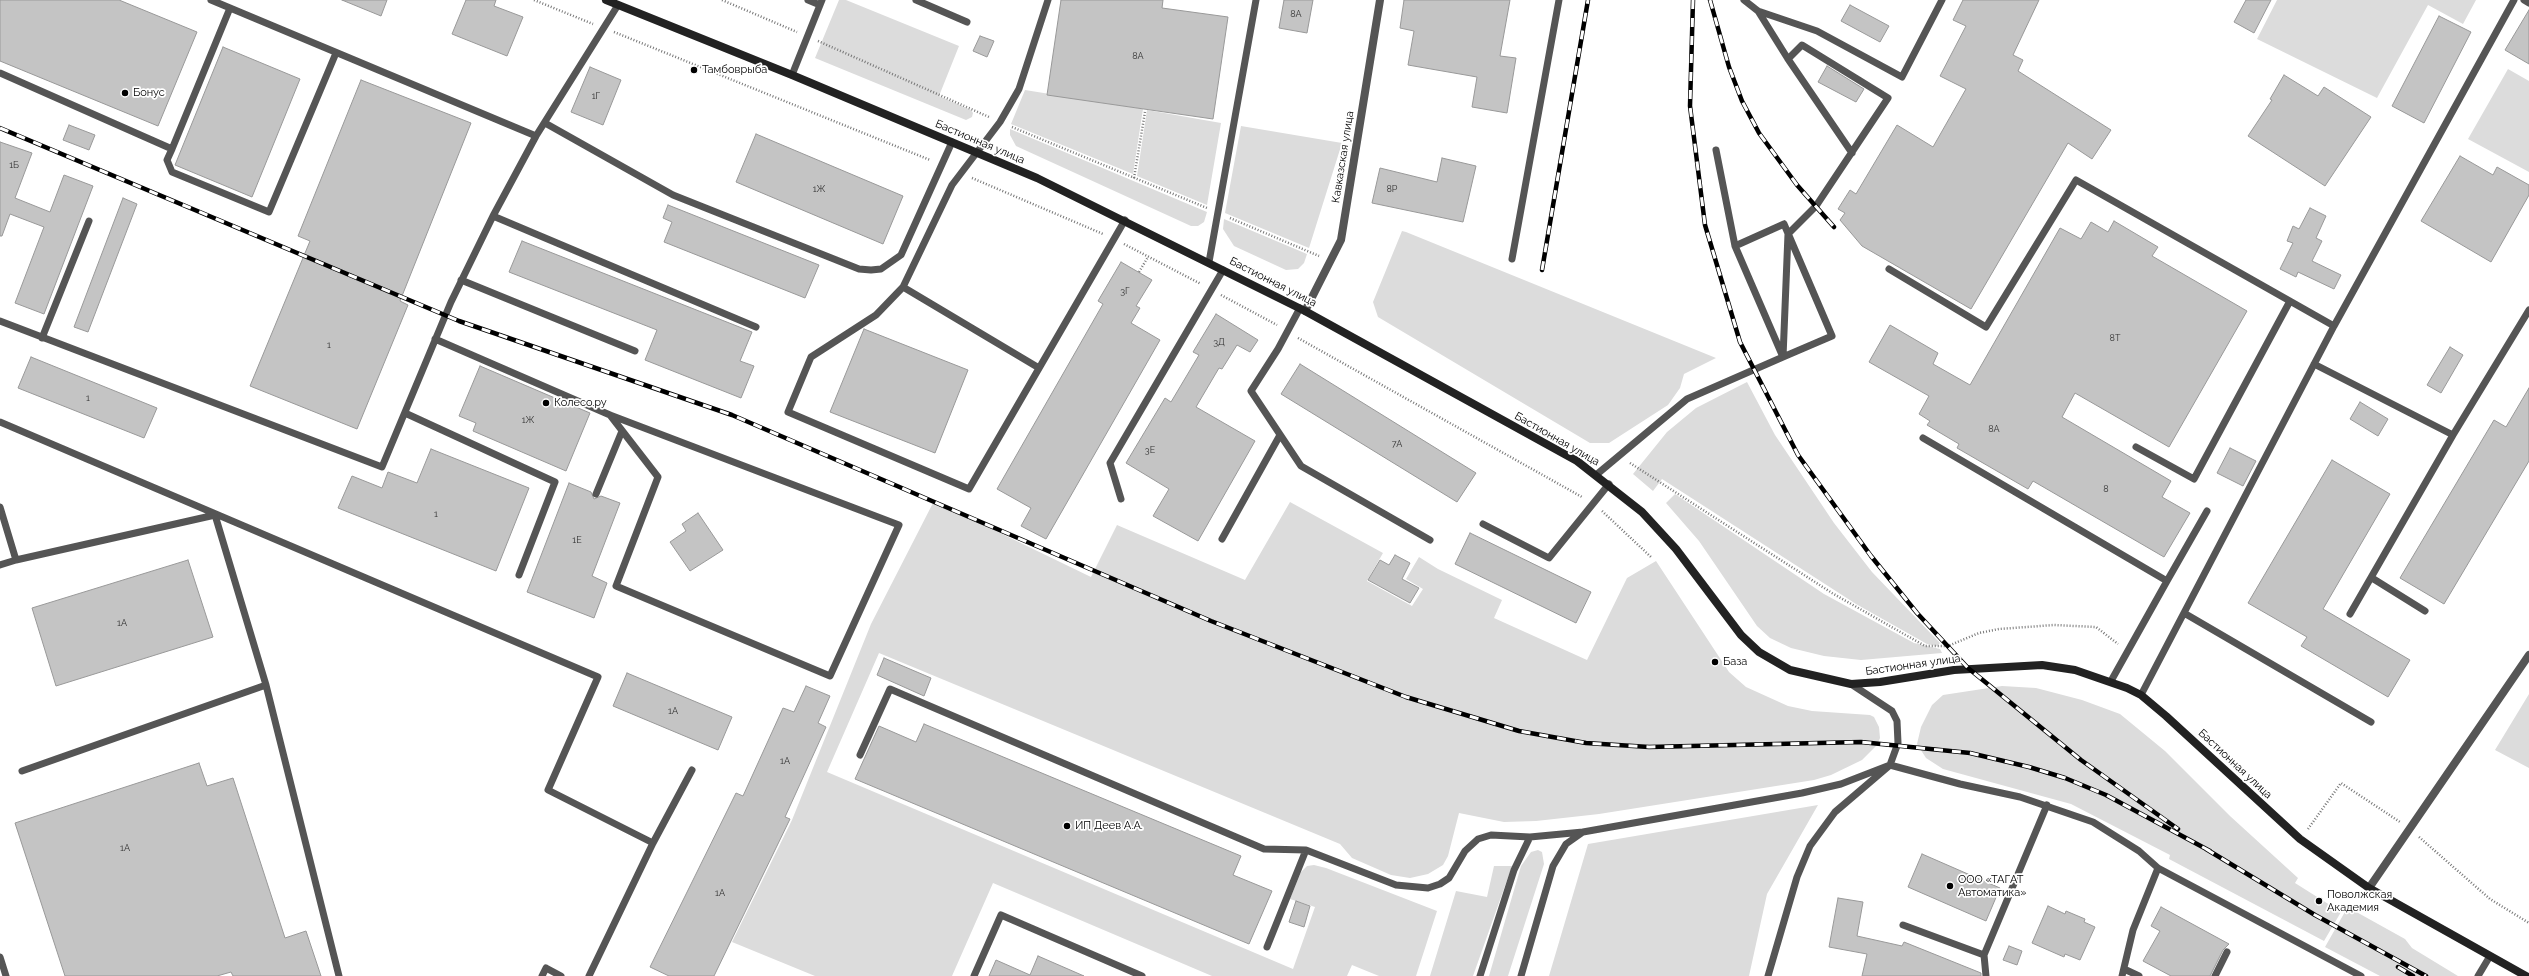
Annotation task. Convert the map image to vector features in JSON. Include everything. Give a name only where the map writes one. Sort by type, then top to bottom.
[{"type":"main road","name":"Бастионная улица","points":[[606,0],[792,75],[1037,178],[1125,220],[1303,309],[1577,461],[1642,512],[1676,549],[1741,635],[1759,652],[1790,670],[1850,684],[1880,682],[1954,670],[2042,665],[2074,670],[2111,681],[2141,695],[2300,840],[2369,888],[2526,976]]},
{"type":"street","name":"Кавказская улица","points":[[1303,309],[1331,261],[1341,240],[1380,0]]},
{"type":"street","points":[[2369,888],[2529,655]]},
{"type":"lane","points":[[211,0],[536,136]]},
{"type":"lane","points":[[792,75],[821,2],[808,0]]},
{"type":"lane","points":[[916,0],[967,22]]},
{"type":"lane","points":[[1048,0],[1019,89],[1000,122],[952,185],[903,288],[876,315],[811,358],[788,412],[969,489],[1125,220]]},
{"type":"lane","points":[[1209,262],[1256,0]]},
{"type":"lane","points":[[1512,259],[1559,0]]},
{"type":"lane","points":[[1744,0],[1758,11],[1817,31],[1902,77],[1942,0]]},
{"type":"lane","points":[[2141,695],[2334,326],[2514,0]]},
{"type":"lane","points":[[2524,0],[2529,3]]},
{"type":"lane","points":[[0,321],[382,467],[461,280],[493,216],[536,136],[618,5]]},
{"type":"lane","points":[[230,8],[167,160],[172,172],[269,212],[336,53]]},
{"type":"lane","points":[[1758,11],[1788,59],[1852,152]]},
{"type":"lane","points":[[1783,357],[1788,234],[1816,206],[1888,98],[1802,45],[1788,59]]},
{"type":"lane","points":[[0,73],[172,149]]},
{"type":"lane","points":[[545,123],[673,195],[859,269],[871,270],[882,269],[902,255],[952,142]]},
{"type":"lane","points":[[1716,150],[1735,246],[1783,357]]},
{"type":"lane","points":[[1889,269],[1986,327],[2076,180],[2334,326]]},
{"type":"lane","points":[[493,216],[756,327]]},
{"type":"lane","points":[[42,338],[89,221]]},
{"type":"lane","points":[[1596,475],[1687,399],[1832,336],[1784,224],[1735,246]]},
{"type":"lane","points":[[1121,499],[1110,463],[1223,270]]},
{"type":"lane","points":[[461,280],[635,351]]},
{"type":"lane","points":[[903,288],[1040,368]]},
{"type":"lane","points":[[2136,447],[2194,479],[2290,301]]},
{"type":"lane","points":[[1303,309],[1251,391],[1301,466],[1430,540]]},
{"type":"lane","points":[[2350,614],[2453,435],[2529,310]]},
{"type":"lane","points":[[435,339],[610,415],[899,525],[830,676],[616,586],[658,477],[610,415]]},
{"type":"lane","points":[[2314,364],[2453,435]]},
{"type":"lane","points":[[405,413],[555,482],[519,575]]},
{"type":"lane","points":[[0,422],[215,515],[598,677],[548,790],[653,844]]},
{"type":"lane","points":[[596,494],[622,431]]},
{"type":"lane","points":[[1222,539],[1280,435]]},
{"type":"lane","points":[[1923,438],[2167,581]]},
{"type":"lane","points":[[1483,524],[1549,558],[1608,484]]},
{"type":"lane","points":[[0,507],[16,560]]},
{"type":"lane","points":[[2111,681],[2207,511]]},
{"type":"lane","points":[[0,565],[16,560],[215,515]]},
{"type":"lane","points":[[215,515],[266,685],[339,976]]},
{"type":"lane","points":[[2372,578],[2425,610]]},
{"type":"lane","points":[[2184,613],[2371,722]]},
{"type":"lane","points":[[1768,976],[1797,877],[1810,846],[1835,812],[1890,765],[1898,743],[1897,721],[1894,716],[1881,702],[1850,684]]},
{"type":"lane","points":[[22,771],[266,685]]},
{"type":"lane","points":[[860,755],[890,689],[1264,849],[1306,850],[1396,884],[1428,888],[1449,878],[1465,851],[1478,839],[1491,835],[1530,837],[1583,832],[1802,793],[1841,784],[1890,765],[2047,805],[2093,822],[2139,851],[2158,868],[2361,976]]},
{"type":"lane","points":[[588,976],[653,844],[692,770]]},
{"type":"lane","points":[[1986,976],[1984,955],[2047,805]]},
{"type":"lane","points":[[1521,976],[1553,866],[1566,844],[1583,832]]},
{"type":"lane","points":[[1480,976],[1514,870],[1530,837]]},
{"type":"lane","points":[[1267,947],[1306,850]]},
{"type":"lane","points":[[2139,976],[2123,973],[2133,930],[2158,868]]},
{"type":"lane","points":[[974,976],[1001,915],[1142,976]]},
{"type":"lane","points":[[1903,925],[1984,955]]},
{"type":"lane","points":[[2215,976],[2227,952]]},
{"type":"lane","points":[[2478,976],[2490,956]]},
{"type":"lane","points":[[0,957],[6,976]]},
{"type":"lane","points":[[542,976],[546,968],[561,976]]},
{"type":"path","points":[[722,0],[1000,122],[1331,261]]},
{"type":"path","points":[[1134,178],[1145,112]]},
{"type":"path","points":[[1140,272],[1148,257]]},
{"type":"path","points":[[1620,456],[1832,593],[1925,646],[1948,646],[1980,633],[1999,629],[2054,625],[2096,628],[2128,651]]},
{"type":"shaded area","points":[[839,0],[846,0],[959,46],[939,96],[971,110],[973,113],[972,117],[966,120],[815,58]]},
{"type":"shaded area","points":[[2277,0],[2476,0],[2463,24],[2428,5],[2377,98],[2257,39]]},
{"type":"shaded area","points":[[2508,69],[2529,81],[2529,172],[2468,139]]},
{"type":"shaded area","points":[[1025,90],[1143,109],[1133,174],[1011,124]]},
{"type":"shaded area","points":[[1147,110],[1221,123],[1207,205],[1137,176]]},
{"type":"shaded area","points":[[1241,126],[1342,143],[1309,248],[1225,213]]},
{"type":"shaded area","points":[[1010,129],[1207,212],[1204,222],[1198,226],[1191,226],[1016,146],[1010,135]]},
{"type":"shaded area","points":[[1224,219],[1307,254],[1304,263],[1298,269],[1286,270],[1234,246],[1223,229]]},
{"type":"shaded area","points":[[1402,231],[1716,358],[1684,374],[1680,388],[1668,405],[1609,443],[1590,443],[1378,317],[1373,302]]},
{"type":"shaded area","points":[[1747,382],[1775,435],[1834,523],[1872,572],[1940,643],[1937,646],[1927,644],[1856,604],[1662,479],[1653,491],[1633,474],[1667,432],[1696,408]]},
{"type":"shaded area","points":[[1675,494],[1824,594],[1914,643],[1940,649],[1942,653],[1861,660],[1824,656],[1791,648],[1770,638],[1757,626],[1699,541],[1666,503]]},
{"type":"shaded area","points":[[934,501],[1091,577],[1117,525],[1245,580],[1290,502],[1383,553],[1367,581],[1412,606],[1423,589],[1406,579],[1419,557],[1438,569],[1502,600],[1494,618],[1587,660],[1627,578],[1656,561],[1729,672],[1746,687],[1788,706],[1812,711],[1870,715],[1874,717],[1879,727],[1880,738],[1877,745],[1862,760],[1831,775],[1814,780],[1599,814],[1536,821],[1504,822],[1459,813],[1448,856],[1443,865],[1428,874],[1410,878],[1391,875],[1352,858],[1340,844],[879,653],[827,772],[1293,969],[1315,907],[1290,899],[1301,872],[1307,866],[1314,865],[1326,868],[1437,911],[1416,976],[1379,976],[1352,965],[1347,976],[1212,976],[993,883],[952,976],[815,976],[732,942],[792,820],[871,624]]},
{"type":"shaded area","points":[[2002,686],[2036,688],[2082,700],[2120,714],[2165,751],[2230,816],[2298,878],[2295,883],[2341,912],[2324,941],[2169,859],[2170,855],[2071,804],[1943,769],[1926,758],[1917,744],[1921,727],[1932,705],[1943,695]]},
{"type":"shaded area","points":[[2529,694],[2529,768],[2495,750]]},
{"type":"shaded area","points":[[1818,805],[1767,894],[1749,976],[1549,976],[1588,844]]},
{"type":"shaded area","points":[[1538,850],[1542,852],[1544,864],[1508,976],[1489,976],[1521,866],[1531,852]]},
{"type":"shaded area","points":[[1494,866],[1512,866],[1473,976],[1430,976],[1456,891],[1487,897]]},
{"type":"shaded area","points":[[2351,909],[2405,939],[2412,948],[2458,976],[2380,976],[2325,947],[2346,910]]},
{"type":"building","name":"Бонус","points":[[0,0],[119,0],[197,32],[158,126],[0,61]]},
{"type":"building","points":[[342,0],[387,0],[381,16]]},
{"type":"building","points":[[466,0],[496,0],[494,6],[523,17],[507,56],[452,34]]},
{"type":"building","points":[[1061,0],[1163,0],[1162,8],[1228,17],[1213,119],[1047,95]]},
{"type":"building","points":[[1284,0],[1313,0],[1307,33],[1279,28]]},
{"type":"building","points":[[1404,0],[1510,0],[1500,56],[1516,58],[1507,113],[1472,107],[1477,77],[1408,65],[1414,31],[1400,28]]},
{"type":"building","points":[[1963,0],[2039,0],[2013,55],[2023,60],[2018,71],[2111,130],[2092,159],[2068,143],[1971,309],[1862,246],[1840,220],[1845,213],[1838,209],[1850,190],[1856,194],[1897,125],[1933,147],[1966,89],[1940,76],[1966,26],[1953,20]]},
{"type":"building","points":[[2246,0],[2271,0],[2254,33],[2234,22]]},
{"type":"building","points":[[1850,5],[1889,26],[1880,42],[1841,21]]},
{"type":"building","points":[[2529,10],[2529,64],[2505,50]]},
{"type":"building","points":[[2439,16],[2471,32],[2424,123],[2392,106]]},
{"type":"building","points":[[980,36],[994,41],[987,57],[973,51]]},
{"type":"building","points":[[223,47],[300,79],[252,197],[175,165]]},
{"type":"building","points":[[1827,66],[1864,89],[1856,102],[1818,82]]},
{"type":"building","points":[[590,67],[621,80],[603,125],[571,112]]},
{"type":"building","points":[[2284,75],[2318,96],[2324,87],[2371,117],[2325,186],[2248,136],[2272,100],[2270,99]]},
{"type":"building","points":[[361,80],[471,123],[400,301],[408,305],[357,429],[250,386],[310,241],[298,236]]},
{"type":"building","points":[[69,125],[95,135],[89,150],[63,140]]},
{"type":"building","points":[[756,134],[903,196],[883,244],[736,182]]},
{"type":"building","points":[[0,142],[32,153],[15,198],[50,212],[64,175],[93,186],[44,314],[15,303],[44,227],[10,214],[2,236],[0,236]]},
{"type":"building","points":[[2460,156],[2493,175],[2497,167],[2529,185],[2529,195],[2491,262],[2421,221]]},
{"type":"building","points":[[1442,158],[1476,166],[1463,222],[1372,203],[1380,168],[1437,182]]},
{"type":"building","points":[[123,198],[137,204],[88,332],[74,327]]},
{"type":"building","points":[[668,205],[819,265],[805,298],[664,242],[672,222],[663,218]]},
{"type":"building","points":[[2310,208],[2326,216],[2316,238],[2322,241],[2312,261],[2341,275],[2334,289],[2298,272],[2296,277],[2280,269],[2293,243],[2287,241],[2293,226],[2299,229]]},
{"type":"building","points":[[2114,221],[2158,247],[2152,256],[2247,311],[2169,447],[2075,393],[2062,417],[2171,481],[2162,497],[2190,513],[2164,557],[2033,481],[2028,489],[1957,448],[1959,444],[1927,425],[1930,421],[1919,414],[1929,396],[1869,362],[1890,325],[1938,353],[1933,364],[1970,385],[2060,228],[2081,239],[2091,222],[2108,232]]},
{"type":"building","points":[[522,241],[752,332],[740,361],[754,366],[741,398],[645,360],[657,330],[509,272]]},
{"type":"building","points":[[1121,262],[1152,280],[1136,306],[1140,308],[1131,323],[1160,340],[1046,539],[1021,526],[1031,508],[997,489],[1103,304],[1098,301]]},
{"type":"building","points":[[1216,314],[1258,340],[1250,352],[1237,345],[1222,369],[1219,368],[1196,407],[1255,441],[1198,541],[1153,516],[1169,489],[1126,463],[1165,398],[1171,402],[1199,355],[1193,352]]},
{"type":"building","points":[[864,329],[968,370],[935,453],[830,412]]},
{"type":"building","points":[[2450,347],[2463,355],[2441,393],[2427,385]]},
{"type":"building","points":[[31,357],[157,408],[144,438],[18,388]]},
{"type":"building","points":[[1300,364],[1476,473],[1457,502],[1281,394]]},
{"type":"building","points":[[480,366],[590,413],[566,471],[473,431],[476,423],[459,416]]},
{"type":"building","points":[[2529,388],[2529,461],[2444,604],[2400,578],[2494,420],[2506,427]]},
{"type":"building","points":[[2360,402],[2388,419],[2378,436],[2350,419]]},
{"type":"building","points":[[2230,448],[2256,461],[2243,486],[2217,473]]},
{"type":"building","points":[[431,449],[529,488],[496,571],[338,508],[352,476],[382,488],[388,472],[417,483]]},
{"type":"building","points":[[2332,460],[2390,494],[2323,609],[2410,660],[2388,697],[2301,646],[2307,637],[2248,603]]},
{"type":"building","points":[[569,483],[591,492],[594,499],[601,496],[620,503],[592,576],[607,583],[594,618],[527,592]]},
{"type":"building","points":[[698,513],[723,550],[690,571],[670,542],[686,531],[682,524]]},
{"type":"building","points":[[1470,533],[1591,592],[1576,623],[1455,564]]},
{"type":"building","points":[[1395,555],[1410,563],[1402,579],[1419,588],[1410,603],[1368,580],[1380,560],[1389,565]]},
{"type":"building","points":[[188,560],[213,637],[56,686],[32,608]]},
{"type":"building","points":[[884,658],[931,678],[924,696],[877,675]]},
{"type":"building","points":[[627,673],[732,717],[718,750],[613,706]]},
{"type":"building","points":[[806,686],[830,696],[818,723],[826,727],[785,817],[790,819],[714,976],[669,976],[650,967],[736,793],[743,796],[783,708],[794,712]]},
{"type":"building","name":"ИП Деев А.А.","points":[[924,724],[1241,856],[1233,875],[1272,891],[1249,944],[855,779],[879,726],[916,742]]},
{"type":"building","points":[[199,763],[207,786],[233,778],[285,938],[306,931],[321,976],[233,976],[231,972],[217,976],[65,976],[15,823]]},
{"type":"building","points":[[1922,854],[2000,888],[1986,921],[1908,887]]},
{"type":"building","points":[[1838,898],[1863,902],[1857,936],[1902,946],[1904,942],[1981,973],[1981,976],[1862,976],[1867,954],[1829,947]]},
{"type":"building","points":[[1296,901],[1310,906],[1304,927],[1289,922]]},
{"type":"building","points":[[2048,906],[2065,914],[2066,911],[2085,919],[2084,922],[2095,927],[2080,960],[2065,954],[2064,957],[2032,943]]},
{"type":"building","points":[[2161,907],[2229,944],[2223,950],[2210,976],[2171,976],[2143,961],[2160,931],[2151,926]]},
{"type":"building","points":[[2009,946],[2022,951],[2017,965],[2003,960]]},
{"type":"building","points":[[1038,956],[1084,976],[989,976],[996,960],[1030,975]]},
{"type":"railway","points":[[1542,270],[1588,0]]},
{"type":"railway","points":[[1693,0],[1690,106],[1705,225],[1740,342],[1798,455],[1871,556],[1917,613],[1968,668],[2081,760],[2178,829]]},
{"type":"railway","points":[[1710,0],[1729,67],[1742,101],[1759,133],[1797,185],[1834,227]]},
{"type":"railway","points":[[0,128],[459,321],[732,415],[1211,621],[1406,697],[1519,731],[1586,743],[1649,747],[1861,742],[1970,753],[2029,767],[2065,778],[2106,795],[2210,851]]},
{"type":"railway","points":[[2206,849],[2315,915],[2426,976]]},
{"type":"railway","points":[[2398,967],[2413,976]]},
{"type":"place","name":"Тамбоврыба","points":[[694,70]]},
{"type":"place","name":"Бонус","points":[[125,93]]},
{"type":"place","name":"Колесо.ру","points":[[546,403]]},
{"type":"place","name":"База","points":[[1715,662]]},
{"type":"place","name":"ИП Деев А.А.","points":[[1067,826]]},
{"type":"place","name":"ООО «ТАГАТ Автоматика»","points":[[1950,886]]},
{"type":"place","name":"Поволжская Академия","points":[[2319,901]]}]
